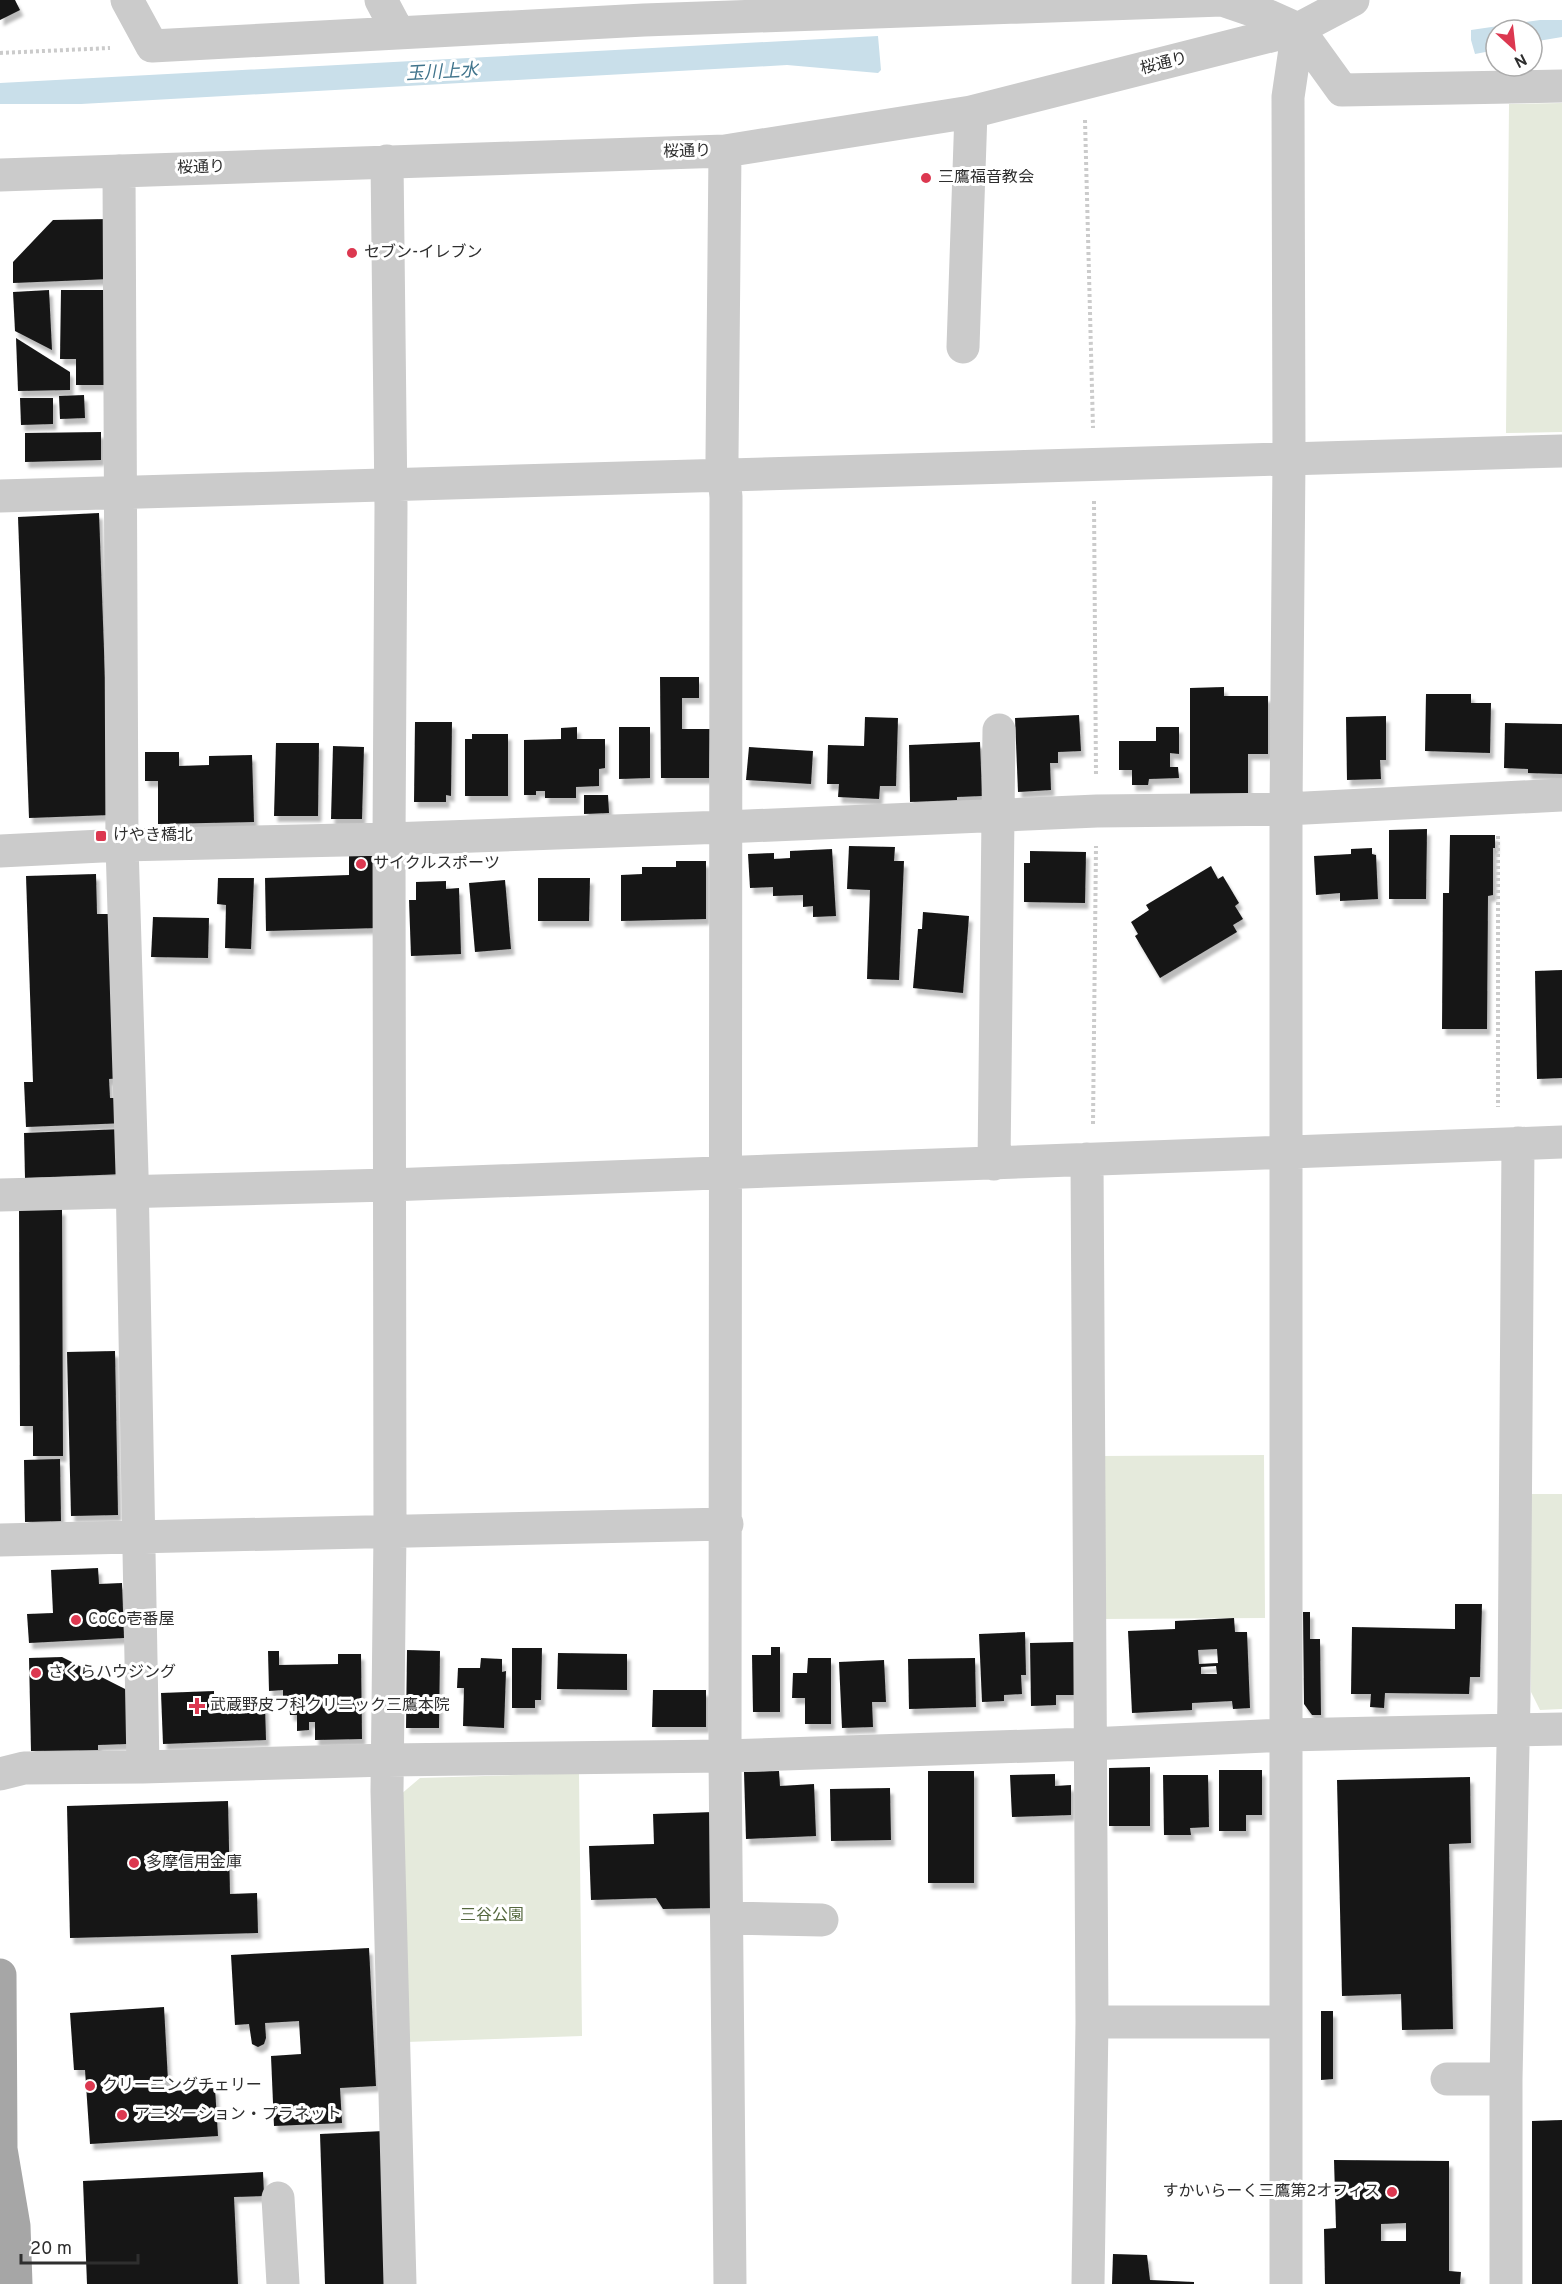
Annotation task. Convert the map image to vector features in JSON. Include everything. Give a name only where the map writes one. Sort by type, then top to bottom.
[{"type":"main road","points":[[0,1976],[1,2146],[14,2226],[16,2284]]},
{"type":"street","points":[[127,0],[152,46],[398,32],[639,10],[1222,0],[1269,16],[1298,30],[1342,90],[1562,86]]},
{"type":"street","points":[[381,0],[398,32]]},
{"type":"street","name":"桜通り","points":[[0,175],[725,151],[971,112],[1298,30],[1353,0]]},
{"type":"street","points":[[1286,2284],[1288,97],[1298,30]]},
{"type":"street","points":[[963,347],[971,112]]},
{"type":"street","points":[[725,151],[723,475],[726,496],[727,1524],[725,1756],[730,2284]]},
{"type":"street","points":[[387,161],[391,486],[390,1532],[387,1760],[400,2284]]},
{"type":"street","points":[[119,171],[122,845],[132,1193],[143,1767]]},
{"type":"street","points":[[0,496],[1562,452]]},
{"type":"street","points":[[993,1164],[999,730]]},
{"type":"street","points":[[0,851],[122,845],[389,839],[725,827],[1097,811],[1286,809],[1562,795]]},
{"type":"street","points":[[0,1195],[389,1185],[1562,1142]]},
{"type":"street","points":[[1506,2284],[1506,2079],[1521,1885],[1522,1794],[1513,1730],[1508,1144]]},
{"type":"street","points":[[1088,2284],[1092,2022],[1089,1744],[1090,1159]]},
{"type":"street","points":[[0,1540],[727,1524]]},
{"type":"street","points":[[0,1774],[24,1768],[725,1756],[1286,1735],[1562,1729]]},
{"type":"street","points":[[728,1918],[822,1920]]},
{"type":"street","points":[[1092,2022],[1286,2022]]},
{"type":"street","points":[[1447,2079],[1506,2079]]},
{"type":"street","points":[[278,2198],[283,2284]]},
{"type":"path","points":[[0,53],[152,46]]},
{"type":"path","points":[[1084,84],[1094,466],[1097,811],[1090,1159]]},
{"type":"path","points":[[1498,797],[1508,1144]]},
{"type":"green space","points":[[1562,103],[1562,432],[1506,433],[1509,104]]},
{"type":"green space","points":[[1264,1455],[1265,1618],[1102,1619],[1102,1456]]},
{"type":"green space","points":[[1531,1494],[1562,1494],[1562,1709],[1540,1710],[1531,1692]]},
{"type":"green space","name":"三谷公園","points":[[579,1773],[582,2036],[406,2042],[400,1795],[420,1778]]},
{"type":"water","points":[[1544,20],[1562,20],[1562,37],[1544,40]]},
{"type":"water","points":[[1484,28],[1484,52],[1475,54],[1471,30]]},
{"type":"water","name":"玉川上水","points":[[878,36],[881,70],[878,73],[787,65],[81,104],[0,104],[0,83]]},
{"type":"building","points":[[0,0],[15,0],[20,10],[0,20]]},
{"type":"building","points":[[109,219],[110,279],[13,283],[13,262],[53,220]]},
{"type":"building","points":[[49,290],[52,350],[15,331],[13,292]]},
{"type":"building","points":[[61,290],[107,290],[107,385],[76,385],[76,359],[60,359]]},
{"type":"building","points":[[16,338],[70,372],[70,390],[18,391]]},
{"type":"building","points":[[84,395],[85,418],[60,419],[59,396]]},
{"type":"building","points":[[20,398],[53,398],[53,424],[21,425]]},
{"type":"building","points":[[101,432],[101,460],[25,462],[25,433]]},
{"type":"building","points":[[99,513],[110,815],[29,818],[18,517]]},
{"type":"building","points":[[660,677],[699,677],[699,698],[682,698],[682,729],[710,729],[709,778],[661,778]]},
{"type":"building","points":[[1224,687],[1224,696],[1268,696],[1268,754],[1248,754],[1248,795],[1190,795],[1190,688]]},
{"type":"building","points":[[1426,694],[1471,694],[1471,703],[1491,703],[1490,753],[1425,751]]},
{"type":"building","points":[[1079,715],[1081,751],[1058,752],[1058,763],[1050,763],[1051,790],[1018,792],[1015,718]]},
{"type":"building","points":[[1386,716],[1386,760],[1380,760],[1381,779],[1347,780],[1346,717]]},
{"type":"building","points":[[865,717],[898,718],[896,786],[880,786],[879,799],[838,797],[839,784],[827,784],[828,745],[864,746]]},
{"type":"building","points":[[415,722],[452,722],[451,796],[446,795],[446,802],[414,802]]},
{"type":"building","points":[[1505,723],[1562,724],[1562,774],[1528,773],[1528,769],[1504,768]]},
{"type":"building","points":[[577,727],[577,739],[605,739],[605,768],[599,769],[599,786],[576,787],[576,798],[545,798],[545,791],[536,791],[536,795],[524,795],[524,740],[561,739],[561,728]]},
{"type":"building","points":[[619,727],[650,727],[650,778],[619,779]]},
{"type":"building","points":[[1156,727],[1179,727],[1179,754],[1170,753],[1170,767],[1178,767],[1179,778],[1149,779],[1148,785],[1132,785],[1132,770],[1119,770],[1119,741],[1156,741]]},
{"type":"building","points":[[472,734],[508,734],[508,796],[465,796],[465,739],[472,739]]},
{"type":"building","points":[[980,742],[982,796],[957,797],[957,800],[910,802],[909,745]]},
{"type":"building","points":[[276,743],[319,743],[318,816],[274,816]]},
{"type":"building","points":[[333,746],[364,747],[362,819],[331,819]]},
{"type":"building","points":[[749,747],[813,751],[811,784],[746,780]]},
{"type":"building","points":[[145,752],[179,752],[179,766],[209,765],[209,756],[252,755],[254,822],[158,824],[158,781],[145,781]]},
{"type":"building","points":[[584,795],[608,795],[609,813],[584,814]]},
{"type":"building","points":[[1427,829],[1426,899],[1389,899],[1389,830]]},
{"type":"building","points":[[1450,835],[1495,835],[1493,895],[1488,896],[1487,1029],[1442,1029],[1443,893],[1449,893]]},
{"type":"building","points":[[849,846],[895,847],[894,861],[904,861],[899,980],[867,979],[870,890],[847,889]]},
{"type":"building","points":[[1372,848],[1372,854],[1376,855],[1378,899],[1340,901],[1340,893],[1316,895],[1314,856],[1351,854],[1351,849]]},
{"type":"building","points":[[832,849],[836,916],[813,917],[813,906],[803,907],[803,895],[773,896],[773,887],[750,888],[748,854],[774,853],[774,859],[790,858],[790,851]]},
{"type":"building","points":[[1030,851],[1086,852],[1085,903],[1024,902],[1024,863],[1030,863]]},
{"type":"building","points":[[376,853],[378,928],[266,931],[265,878],[349,875],[349,854]]},
{"type":"building","points":[[676,861],[706,861],[706,919],[621,921],[621,875],[642,874],[642,867],[676,867]]},
{"type":"building","points":[[1211,866],[1218,879],[1223,876],[1239,903],[1235,906],[1243,919],[1233,925],[1237,932],[1160,978],[1135,936],[1138,934],[1131,922],[1149,910],[1146,905]]},
{"type":"building","points":[[96,874],[97,914],[117,914],[123,1078],[109,1079],[110,1098],[125,1098],[126,1123],[26,1127],[24,1082],[33,1082],[26,876]]},
{"type":"building","points":[[218,878],[254,878],[251,949],[225,948],[226,905],[217,904]]},
{"type":"building","points":[[538,878],[590,878],[589,921],[538,921]]},
{"type":"building","points":[[505,880],[511,949],[475,952],[469,883]]},
{"type":"building","points":[[446,881],[446,889],[459,888],[461,954],[411,956],[409,900],[416,900],[416,882]]},
{"type":"building","points":[[923,912],[969,916],[963,993],[913,988],[918,929],[922,929]]},
{"type":"building","points":[[153,917],[209,918],[208,958],[151,957]]},
{"type":"building","points":[[1562,970],[1562,1078],[1537,1079],[1535,971]]},
{"type":"building","points":[[123,1129],[124,1174],[25,1178],[24,1133]]},
{"type":"building","points":[[62,1209],[63,1456],[33,1456],[33,1426],[20,1426],[19,1210]]},
{"type":"building","points":[[115,1351],[118,1515],[71,1516],[67,1352]]},
{"type":"building","points":[[60,1459],[61,1521],[25,1522],[24,1460]]},
{"type":"building","points":[[98,1568],[99,1584],[122,1583],[124,1638],[29,1643],[27,1614],[53,1613],[51,1570]]},
{"type":"building","points":[[1455,1604],[1482,1604],[1480,1677],[1470,1677],[1469,1694],[1385,1693],[1384,1708],[1370,1707],[1371,1694],[1351,1694],[1352,1627],[1455,1629]]},
{"type":"building","points":[[1303,1612],[1310,1612],[1310,1639],[1320,1639],[1321,1715],[1312,1715],[1304,1704]]},
{"type":"building","points":[[1234,1618],[1235,1632],[1247,1632],[1250,1708],[1233,1709],[1232,1701],[1192,1703],[1192,1710],[1132,1713],[1128,1631],[1175,1629],[1175,1621]],"holes":[[[1217,1649],[1218,1663],[1199,1664],[1198,1650]],[[1216,1666],[1217,1674],[1201,1674],[1201,1667]]]},
{"type":"building","points":[[1025,1632],[1026,1675],[1021,1675],[1022,1694],[1004,1695],[1004,1701],[982,1702],[979,1634]]},
{"type":"building","points":[[1074,1642],[1075,1695],[1056,1695],[1056,1705],[1031,1706],[1030,1643]]},
{"type":"building","points":[[771,1647],[780,1647],[780,1712],[753,1712],[752,1655],[771,1655]]},
{"type":"building","points":[[512,1648],[542,1648],[541,1700],[535,1700],[535,1708],[512,1708]]},
{"type":"building","points":[[407,1650],[440,1651],[439,1728],[406,1728]]},
{"type":"building","points":[[268,1651],[279,1651],[279,1665],[338,1664],[338,1654],[361,1654],[362,1739],[315,1740],[315,1722],[309,1722],[309,1730],[297,1731],[297,1715],[290,1715],[289,1698],[283,1698],[283,1690],[269,1691]]},
{"type":"building","points":[[558,1653],[627,1654],[627,1690],[557,1689]]},
{"type":"building","points":[[62,1657],[127,1690],[127,1744],[98,1745],[98,1750],[31,1751],[29,1658]]},
{"type":"building","points":[[481,1658],[502,1659],[502,1672],[506,1671],[504,1728],[463,1726],[464,1688],[457,1688],[458,1668],[480,1668]]},
{"type":"building","points":[[808,1658],[831,1658],[831,1724],[805,1724],[805,1698],[792,1698],[793,1673],[807,1673]]},
{"type":"building","points":[[975,1658],[976,1707],[909,1709],[908,1659]]},
{"type":"building","points":[[884,1660],[886,1702],[872,1702],[873,1727],[842,1728],[839,1662]]},
{"type":"building","points":[[653,1690],[706,1690],[706,1727],[652,1727]]},
{"type":"building","points":[[214,1691],[214,1698],[249,1697],[250,1707],[265,1706],[266,1740],[163,1744],[161,1693]]},
{"type":"building","points":[[1150,1767],[1150,1826],[1109,1826],[1109,1768]]},
{"type":"building","points":[[1219,1770],[1262,1770],[1262,1815],[1246,1815],[1246,1831],[1219,1831]]},
{"type":"building","points":[[779,1771],[780,1786],[814,1784],[816,1836],[746,1839],[744,1772]]},
{"type":"building","points":[[928,1771],[974,1771],[974,1883],[928,1883]]},
{"type":"building","points":[[1055,1774],[1055,1786],[1071,1785],[1071,1815],[1012,1817],[1010,1775]]},
{"type":"building","points":[[1163,1775],[1208,1775],[1209,1827],[1190,1828],[1191,1835],[1164,1835]]},
{"type":"building","points":[[1470,1777],[1471,1843],[1449,1844],[1453,2029],[1402,2030],[1401,1994],[1342,1996],[1337,1780]]},
{"type":"building","points":[[890,1788],[891,1840],[831,1841],[830,1789]]},
{"type":"building","points":[[228,1801],[230,1894],[257,1893],[258,1933],[70,1938],[67,1806]]},
{"type":"building","points":[[714,1812],[717,1908],[663,1909],[656,1898],[591,1900],[589,1846],[654,1844],[653,1814]]},
{"type":"building","points":[[369,1948],[376,2086],[340,2088],[342,2123],[274,2126],[271,2056],[301,2054],[299,2021],[265,2023],[264,2044],[258,2047],[252,2044],[249,2024],[235,2025],[231,1955]]},
{"type":"building","points":[[164,2007],[168,2081],[156,2082],[157,2092],[215,2088],[218,2136],[90,2144],[85,2070],[74,2070],[70,2013]]},
{"type":"building","points":[[1321,2011],[1333,2011],[1333,2079],[1321,2080]]},
{"type":"building","points":[[1562,2120],[1562,2284],[1532,2284],[1532,2121]]},
{"type":"building","points":[[384,2131],[390,2284],[325,2284],[320,2134]]},
{"type":"building","name":"すかいらーく三鷹第2オフィス","points":[[1334,2160],[1449,2161],[1449,2271],[1461,2272],[1460,2284],[1325,2284],[1324,2229],[1336,2228]],"holes":[[[1406,2223],[1406,2241],[1381,2241],[1381,2224]]]},
{"type":"building","points":[[263,2172],[264,2196],[234,2197],[238,2284],[87,2284],[83,2181]]},
{"type":"building","points":[[1113,2254],[1147,2255],[1150,2280],[1194,2282],[1194,2284],[1112,2284]]},
{"type":"place","name":"三鷹福音教会","points":[[926,178]]},
{"type":"place","name":"セブン-イレブン","points":[[352,253]]},
{"type":"place","name":"けやき橋北","points":[[101,836]]},
{"type":"place","name":"サイクルスポーツ","points":[[361,864]]},
{"type":"place","name":"CoCo壱番屋","points":[[76,1620]]},
{"type":"place","name":"さくらハウジング","points":[[36,1673]]},
{"type":"place","name":"武蔵野皮フ科クリニック三鷹本院","points":[[197,1706]]},
{"type":"place","name":"多摩信用金庫","points":[[134,1863]]},
{"type":"place","name":"クリーニングチェリー","points":[[90,2086]]},
{"type":"place","name":"アニメ－ション・プラネット","points":[[122,2115]]},
{"type":"place","name":"すかいらーく三鷹第2オフィス","points":[[1392,2192]]}]
